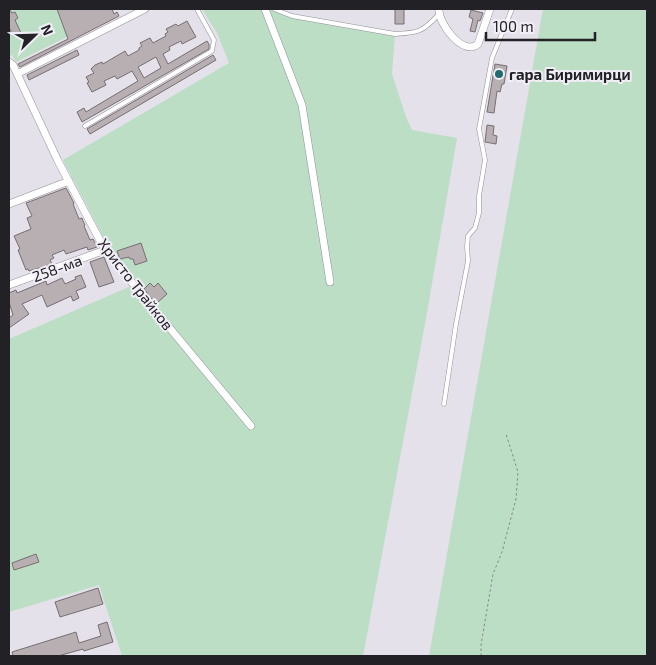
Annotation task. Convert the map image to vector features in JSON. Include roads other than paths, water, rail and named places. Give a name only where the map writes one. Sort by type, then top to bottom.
[{"type":"street","points":[[17,74],[145,9]]},
{"type":"street","points":[[265,9],[302,105],[330,282]]},
{"type":"street","points":[[439,12],[446,28],[463,46],[469,48],[475,47],[478,44],[490,9]]},
{"type":"street","name":"Христо Трайков","points":[[9,62],[13,65],[58,161],[105,250],[251,426]]},
{"type":"street","points":[[9,204],[69,181]]},
{"type":"street","name":"258-ма","points":[[9,285],[105,250]]},
{"type":"lane","points":[[85,126],[212,51],[214,40],[196,9]]},
{"type":"lane","points":[[274,9],[292,16],[395,34],[409,34],[426,28],[439,12]]},
{"type":"lane","points":[[444,404],[468,261],[468,236],[475,228],[479,213],[479,196],[485,160],[479,129],[492,58],[512,9]]},
{"type":"place","name":"гара Биримирци","points":[[499,74]]}]
